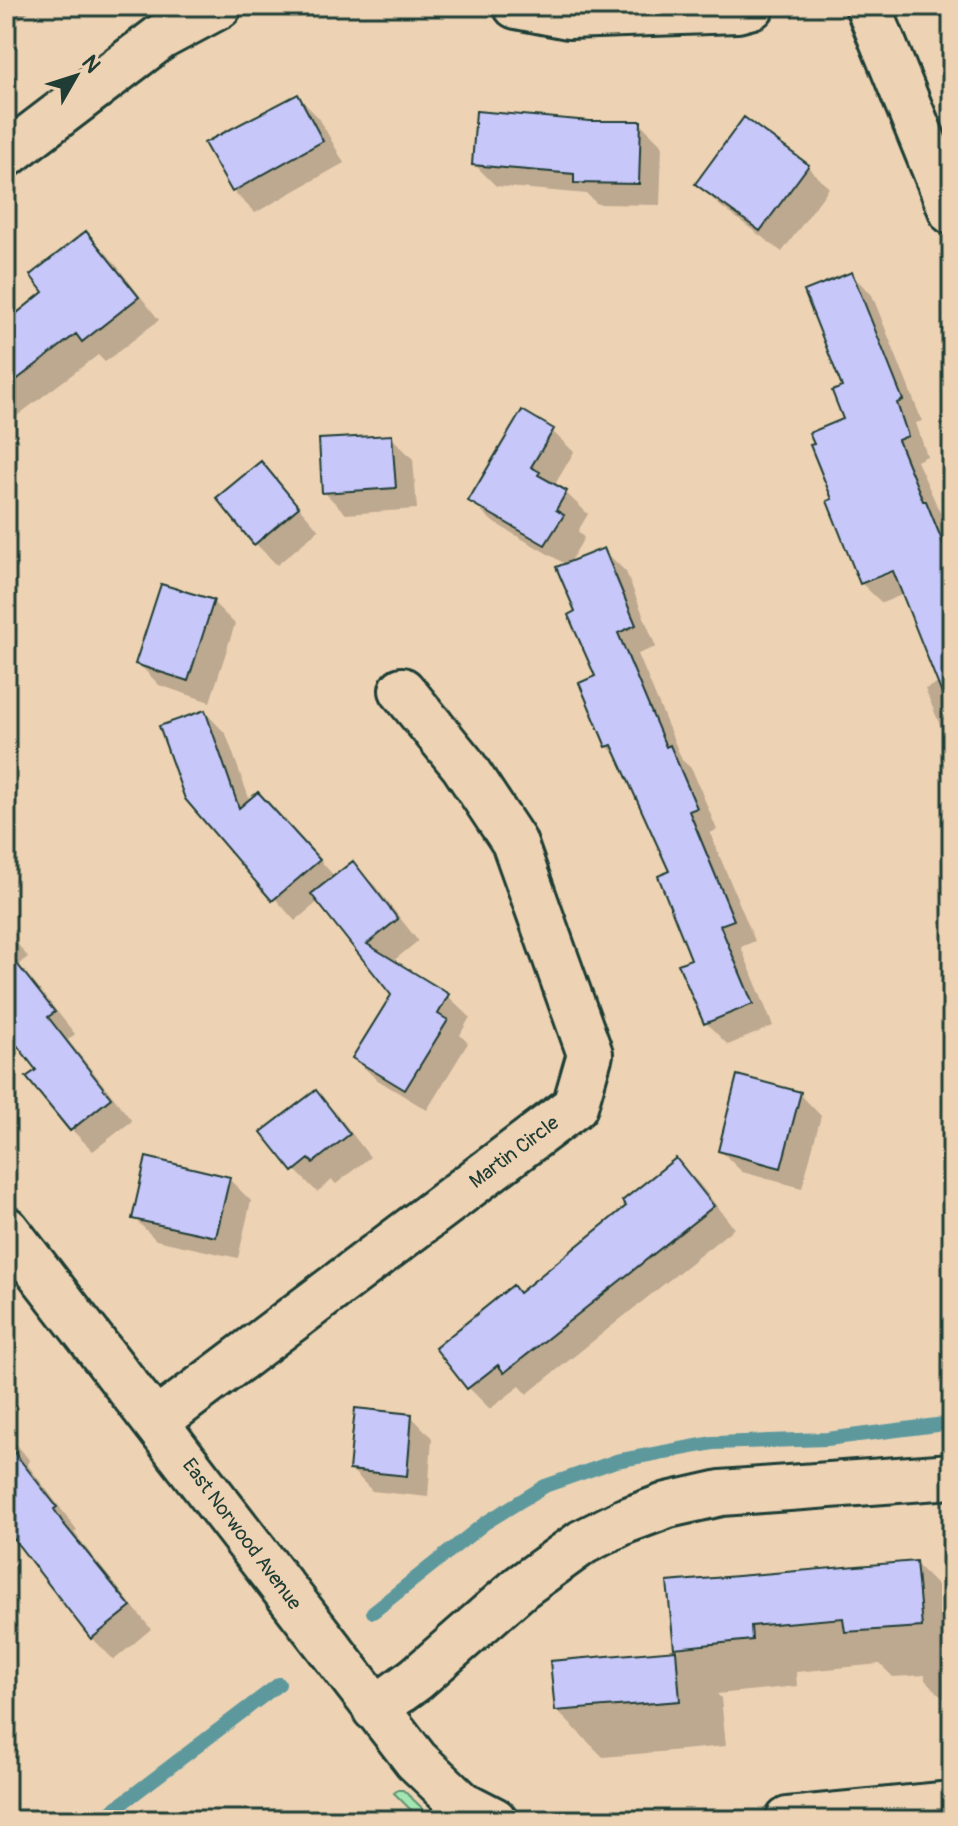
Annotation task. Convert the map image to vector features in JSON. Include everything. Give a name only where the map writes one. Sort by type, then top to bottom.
[{"type":"street","points":[[6,155],[161,37],[219,6]]},
{"type":"street","points":[[516,6],[568,16],[737,10],[752,6]]},
{"type":"street","points":[[868,6],[952,212]]},
{"type":"street","name":"Martin Circle","points":[[156,1422],[575,1106],[590,1054],[514,842],[463,765],[402,690]]},
{"type":"street","name":"East Norwood Avenue","points":[[6,1229],[416,1760],[461,1803],[494,1820]]},
{"type":"street","points":[[375,1709],[416,1679],[521,1587],[583,1542],[625,1521],[668,1505],[721,1493],[952,1476]]},
{"type":"street","points":[[788,1820],[952,1804]]},
{"type":"green space","points":[[403,1790],[435,1820],[421,1820],[394,1793]]},
{"type":"building","points":[[298,94],[323,141],[232,192],[204,143]]},
{"type":"building","points":[[476,111],[590,121],[641,121],[639,184],[574,183],[574,174],[472,165]]},
{"type":"building","points":[[744,117],[809,165],[760,231],[695,184]]},
{"type":"building","points":[[86,231],[139,297],[82,342],[76,334],[6,388],[6,322],[43,292],[30,275]]},
{"type":"building","points":[[852,272],[903,400],[897,403],[908,436],[898,440],[952,565],[952,714],[893,571],[860,584],[827,501],[832,499],[810,445],[814,444],[809,433],[843,419],[832,391],[842,387],[804,291]]},
{"type":"building","points":[[522,410],[554,429],[531,467],[540,472],[538,475],[567,491],[556,510],[564,515],[545,545],[468,501]]},
{"type":"building","points":[[392,435],[396,488],[322,493],[319,439]]},
{"type":"building","points":[[261,461],[299,507],[254,545],[216,498]]},
{"type":"building","points":[[604,548],[636,625],[618,633],[666,747],[670,745],[697,808],[689,811],[734,920],[720,925],[753,1004],[704,1024],[678,964],[691,959],[658,876],[669,871],[612,745],[606,747],[579,683],[595,676],[568,615],[575,611],[556,567]]},
{"type":"building","points":[[161,584],[214,600],[188,681],[135,664]]},
{"type":"building","points":[[205,710],[239,808],[258,792],[320,860],[272,901],[185,799],[159,726]]},
{"type":"building","points":[[353,861],[398,919],[367,944],[449,994],[438,1014],[448,1020],[405,1090],[352,1058],[391,995],[311,894]]},
{"type":"building","points":[[6,950],[55,1012],[48,1017],[111,1098],[70,1131],[26,1077],[36,1070],[6,1031]]},
{"type":"building","points":[[737,1075],[801,1092],[781,1168],[718,1151]]},
{"type":"building","points":[[316,1090],[350,1134],[313,1163],[309,1159],[293,1172],[261,1132]]},
{"type":"building","points":[[146,1157],[230,1177],[216,1237],[132,1219]]},
{"type":"building","points":[[676,1158],[714,1206],[504,1373],[498,1365],[467,1389],[435,1348],[513,1285],[519,1293],[626,1206],[622,1201]]},
{"type":"building","points":[[355,1408],[412,1414],[407,1476],[349,1470]]},
{"type":"building","points":[[6,1442],[57,1507],[54,1509],[63,1523],[131,1607],[91,1639],[6,1529]]},
{"type":"building","points":[[916,1561],[922,1627],[845,1632],[843,1618],[751,1626],[752,1640],[674,1648],[667,1582]]},
{"type":"building","points":[[676,1650],[680,1701],[555,1711],[550,1661]]},
{"type":"waterway","points":[[373,1612],[485,1523],[545,1486],[616,1461],[713,1443],[827,1439],[952,1423]]},
{"type":"waterway","points":[[100,1820],[279,1684]]}]
